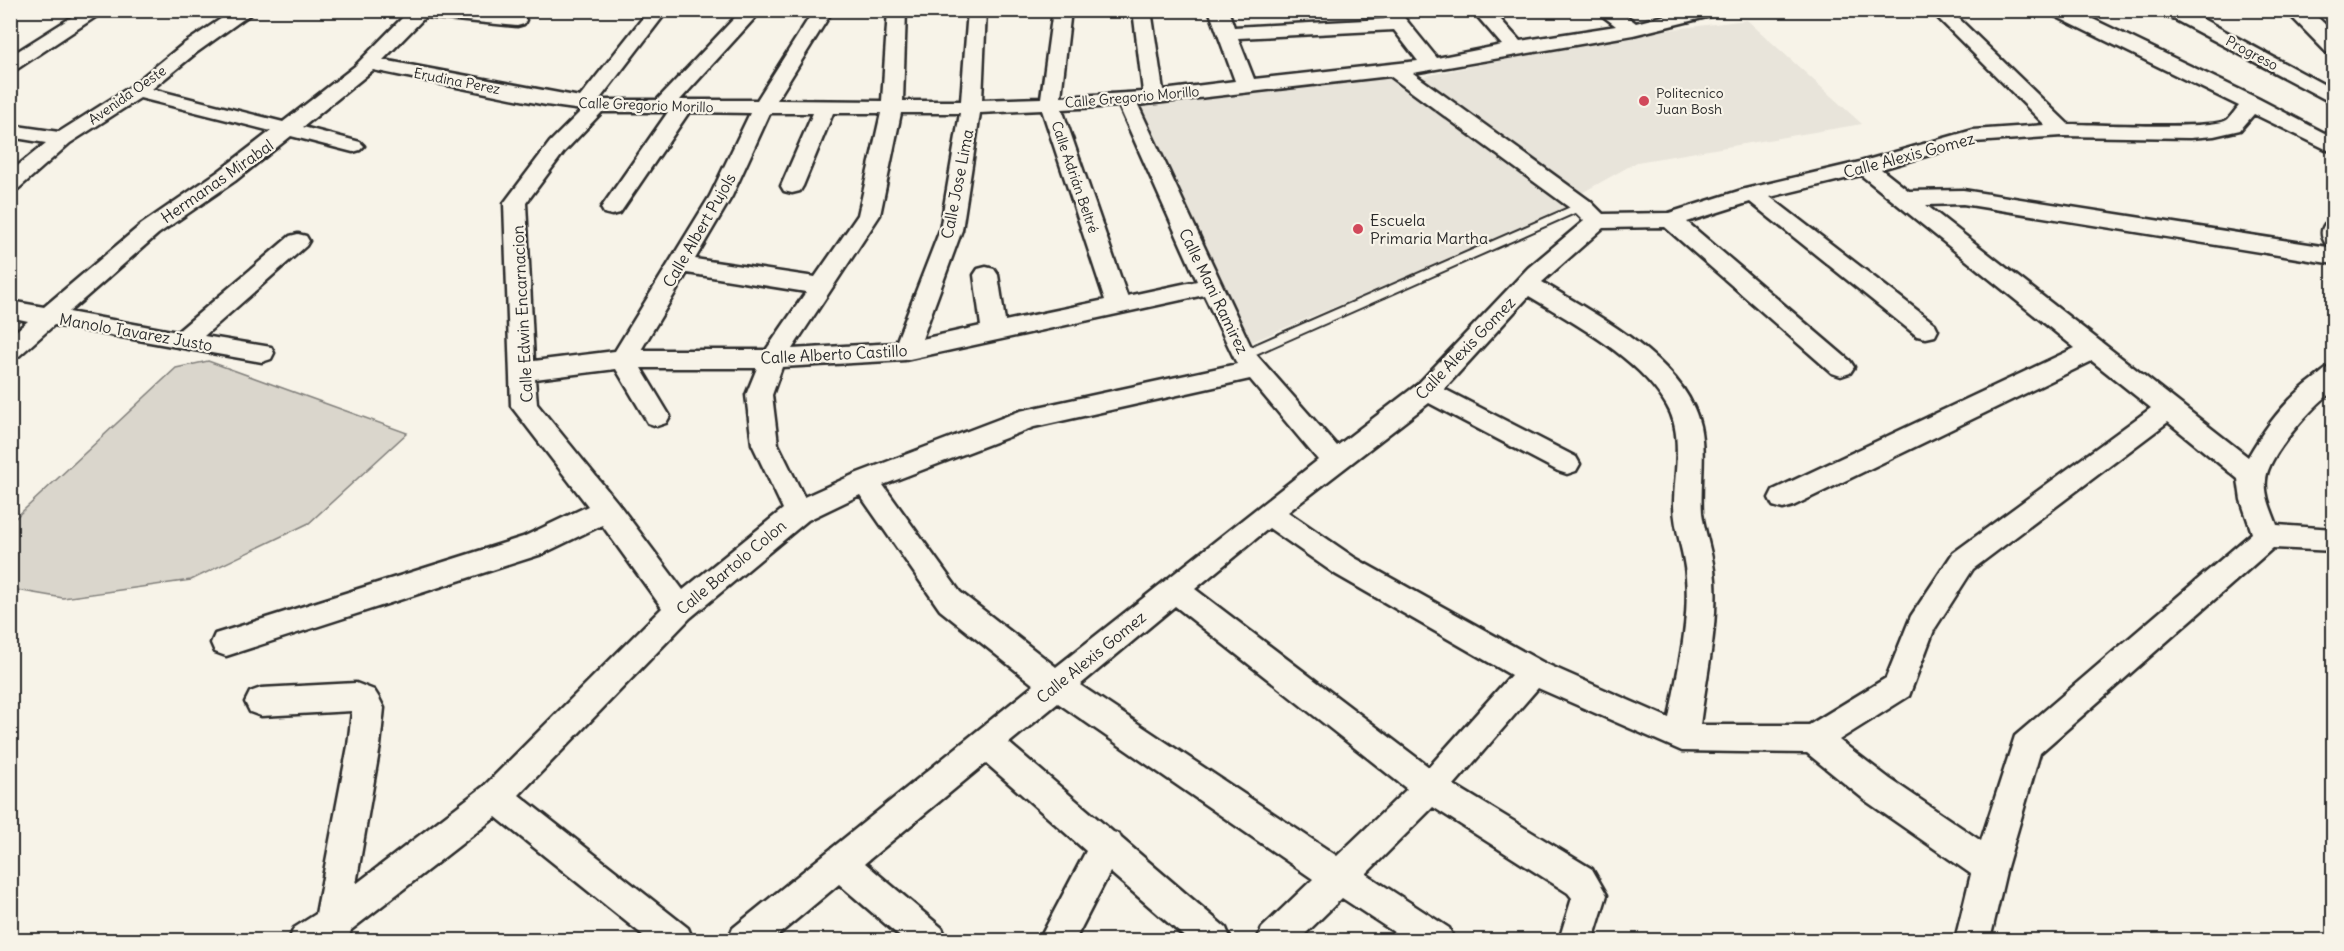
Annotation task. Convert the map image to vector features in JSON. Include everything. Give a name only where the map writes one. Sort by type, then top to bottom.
[{"type":"street","points":[[10,65],[97,10]]},
{"type":"street","name":"Avenida Oeste","points":[[10,184],[63,139],[137,90],[247,10]]},
{"type":"street","name":"Calle Edwin Encarnacion","points":[[659,10],[591,105],[515,202],[524,406],[607,510],[680,609]]},
{"type":"street","points":[[612,208],[672,107],[753,10]]},
{"type":"street","name":"Calle Albert Pujols","points":[[623,359],[721,196],[762,108],[824,10]]},
{"type":"street","points":[[798,512],[765,444],[759,395],[773,359],[869,215],[892,108],[897,10]]},
{"type":"street","name":"Calle Jose Lima","points":[[904,351],[951,230],[971,107],[977,10]]},
{"type":"street","name":"Calle Adrián Beltré","points":[[1062,10],[1050,104],[1119,306]]},
{"type":"street","points":[[1142,10],[1154,97]]},
{"type":"street","points":[[1218,10],[1247,86]]},
{"type":"street","points":[[1481,10],[1515,48]]},
{"type":"street","points":[[1604,10],[1633,29]]},
{"type":"street","name":"Calle Gregorio Morillo","points":[[546,99],[591,105],[762,108],[971,107],[1126,100],[1432,65],[1515,48],[1633,29],[1712,10]]},
{"type":"street","points":[[1939,10],[2062,130]]},
{"type":"street","points":[[2058,10],[2252,103],[2334,147]]},
{"type":"street","name":"Progreso","points":[[2171,10],[2334,98]]},
{"type":"street","points":[[2296,10],[2334,47]]},
{"type":"street","points":[[418,11],[517,20]]},
{"type":"street","name":"Hermanas Mirabal","points":[[10,350],[150,229],[227,176],[289,129],[368,63],[418,11]]},
{"type":"street","points":[[1227,33],[1393,17],[1432,65]]},
{"type":"street","name":"Erudina Perez","points":[[368,63],[546,99]]},
{"type":"street","points":[[1394,69],[1590,214]]},
{"type":"street","points":[[137,90],[353,146]]},
{"type":"street","name":"Calle Mani Ramirez","points":[[1126,100],[1210,286],[1249,362],[1335,461]]},
{"type":"street","name":"Calle Alexis Gomez","points":[[745,940],[1268,513],[1427,391],[1590,214],[1670,219],[1753,194],[1865,167],[1972,136],[2062,130],[2190,132],[2214,130],[2233,126],[2252,103]]},
{"type":"street","points":[[792,186],[825,108]]},
{"type":"street","points":[[10,131],[63,139]]},
{"type":"street","points":[[1865,167],[2252,475]]},
{"type":"street","points":[[1753,194],[1926,330]]},
{"type":"street","points":[[1902,198],[1963,197],[2334,256]]},
{"type":"street","points":[[1670,219],[1841,367]]},
{"type":"street","points":[[2333,228],[2334,239]]},
{"type":"street","points":[[182,341],[298,241]]},
{"type":"street","points":[[680,264],[821,286]]},
{"type":"street","points":[[986,275],[994,332]]},
{"type":"street","points":[[1527,284],[1618,341],[1658,377],[1678,401],[1685,419],[1690,464],[1688,510],[1701,586],[1682,737]]},
{"type":"street","name":"Calle Alberto Castillo","points":[[524,371],[623,359],[773,359],[904,351],[1210,286]]},
{"type":"street","name":"Manolo Tavarez Justo","points":[[10,309],[182,341],[262,353]]},
{"type":"street","points":[[1783,498],[2094,349]]},
{"type":"street","points":[[623,359],[657,417]]},
{"type":"street","name":"Calle Bartolo Colon","points":[[325,935],[496,796],[680,609],[798,512],[865,480],[1029,418],[1249,362]]},
{"type":"street","points":[[2267,536],[2252,489],[2252,475],[2265,452],[2307,396],[2331,379],[2334,374]]},
{"type":"street","points":[[1427,391],[1567,464]]},
{"type":"street","points":[[1268,513],[1346,566],[1533,672],[1682,737],[1813,739],[1898,687],[1921,625],[1963,561],[2168,409]]},
{"type":"street","points":[[865,480],[950,601],[1056,685],[1341,878],[1437,940]]},
{"type":"street","points":[[226,644],[532,546],[607,510]]},
{"type":"street","points":[[1973,940],[1990,867],[2026,747],[2031,741],[2267,536],[2334,540]]},
{"type":"street","points":[[1174,589],[1431,788],[1580,880],[1590,895],[1576,940]]},
{"type":"street","points":[[1274,940],[1341,878],[1431,788],[1533,672]]},
{"type":"street","points":[[261,702],[356,698],[363,700],[368,708],[364,746],[325,935]]},
{"type":"street","points":[[1813,739],[1878,790],[1990,867]]},
{"type":"street","points":[[986,743],[1107,845],[1214,940]]},
{"type":"street","points":[[496,796],[676,940]]},
{"type":"street","points":[[1056,940],[1107,845]]},
{"type":"street","points":[[840,863],[930,940]]},
{"type":"lane","points":[[1249,362],[1590,214]]},
{"type":"shaded area","name":"Politecnico Juan Bosh","points":[[1747,20],[1862,124],[1637,162],[1578,195],[1420,77],[1617,36]]},
{"type":"shaded area","name":"Escuela Primaria Martha","points":[[1392,76],[1568,209],[1249,343],[1207,250],[1130,109]]},
{"type":"shaded area","points":[[208,361],[407,433],[309,523],[191,580],[63,598],[11,589],[11,522],[176,368]]},
{"type":"place","name":"Politecnico Juan Bosh","points":[[1644,101]]},
{"type":"place","name":"Escuela Primaria Martha","points":[[1358,229]]}]
